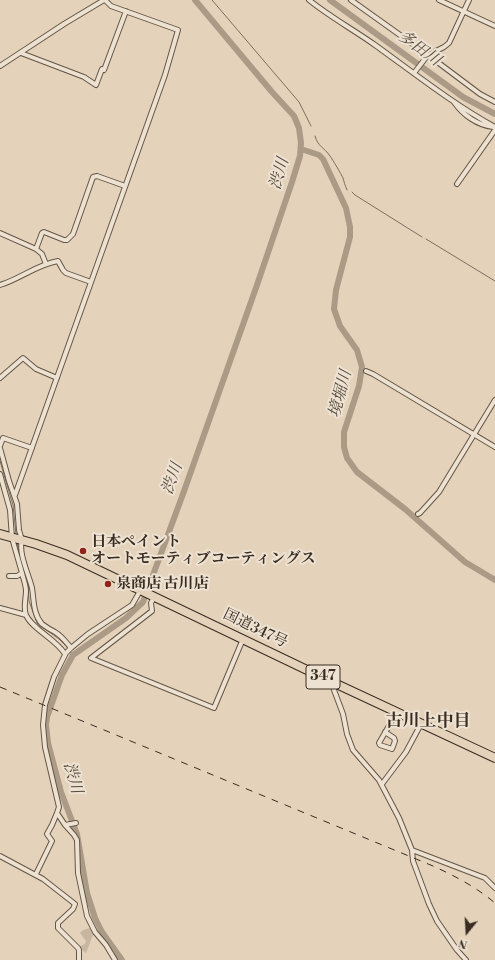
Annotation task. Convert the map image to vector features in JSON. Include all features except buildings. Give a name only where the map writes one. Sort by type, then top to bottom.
[{"type":"highway","name":"国道347号","points":[[0,534],[68,555],[330,681],[495,758]]},
{"type":"street","points":[[0,66],[104,0],[111,6],[178,30],[165,76],[15,495]]},
{"type":"street","points":[[309,0],[495,128],[457,184]]},
{"type":"street","points":[[352,0],[480,94],[495,102]]},
{"type":"street","points":[[439,0],[495,26]]},
{"type":"street","points":[[415,72],[428,56],[449,43],[469,0]]},
{"type":"street","points":[[21,53],[84,77],[96,85],[102,69],[104,70],[126,11]]},
{"type":"street","points":[[36,249],[42,233],[44,232],[64,240],[67,240],[72,236],[93,177],[97,176],[126,186]]},
{"type":"street","points":[[0,233],[36,249],[42,254],[46,264]]},
{"type":"street","points":[[0,285],[17,279],[46,264],[58,261],[66,273],[91,282]]},
{"type":"street","points":[[0,378],[23,358],[36,369],[57,378]]},
{"type":"street","points":[[366,371],[495,447]]},
{"type":"street","points":[[418,514],[439,492],[495,400]]},
{"type":"street","points":[[17,539],[19,530],[17,504],[0,447],[3,438],[32,448]]},
{"type":"street","points":[[0,474],[17,539],[26,589],[26,615]]},
{"type":"street","points":[[17,539],[21,543],[23,560],[36,610],[42,623],[61,636],[68,651]]},
{"type":"street","points":[[9,576],[17,576],[22,573]]},
{"type":"street","points":[[36,874],[52,841],[47,834],[59,807],[45,746],[43,725],[45,706],[54,677],[68,651],[88,634],[132,605],[141,591]]},
{"type":"street","points":[[152,596],[152,611],[91,658],[214,708],[243,638]]},
{"type":"street","points":[[0,608],[26,615],[38,628],[68,651]]},
{"type":"street","points":[[330,681],[343,714],[347,734],[353,750],[382,784],[384,791],[400,818],[412,850],[413,861],[437,921],[466,960]]},
{"type":"street","points":[[385,732],[397,712]]},
{"type":"street","points":[[382,784],[406,752],[421,724]]},
{"type":"street","points":[[57,813],[77,840],[78,873],[87,916],[95,932],[106,944],[115,960]]},
{"type":"street","points":[[65,825],[76,823]]},
{"type":"street","points":[[412,850],[485,878],[495,888]]},
{"type":"street","points":[[0,856],[36,874],[75,904],[73,909],[57,925],[58,928],[78,948],[79,960]]},
{"type":"shaded area","points":[[90,928],[93,935],[86,953],[80,946],[85,944],[86,941],[80,933],[83,930]]},
{"type":"waterway","name":"渋川","points":[[122,960],[102,932],[95,918],[87,893],[77,834],[61,792],[48,743],[46,725],[47,717],[62,675],[73,655],[126,618],[143,602],[257,285],[292,182],[300,156],[301,143],[299,128],[294,116],[195,0]]},
{"type":"waterway","points":[[212,0],[299,102],[311,126]]},
{"type":"waterway","name":"多田川","points":[[330,0],[463,97],[495,114]]},
{"type":"waterway","points":[[315,136],[319,145],[328,153],[335,164],[343,178],[347,190]]},
{"type":"waterway","name":"境堀川","points":[[301,149],[319,155],[323,159],[346,208],[350,227],[350,237],[336,290],[334,309],[340,326],[357,350],[362,367],[359,386],[344,432],[344,447],[347,458],[357,472],[405,509],[465,562],[495,580]]},
{"type":"waterway","points":[[352,192],[422,237]]},
{"type":"waterway","points":[[426,239],[495,281]]},
{"type":"waterway","points":[[0,461],[13,505],[16,534]]},
{"type":"waterway","points":[[17,542],[20,560]]},
{"type":"waterway","points":[[24,573],[28,585],[29,601],[37,623],[59,639],[68,648]]},
{"type":"waterway","name":"渋川","points":[[70,651],[73,655]]},
{"type":"railway","points":[[0,687],[433,866],[465,882],[495,903]]},
{"type":"place","name":"日本ペイント オートモーティブコーティングス","points":[[83,551]]},
{"type":"place","name":"泉商店 古川店","points":[[108,584]]},
{"type":"district","name":"古川上中目","points":[[428,722]]}]
